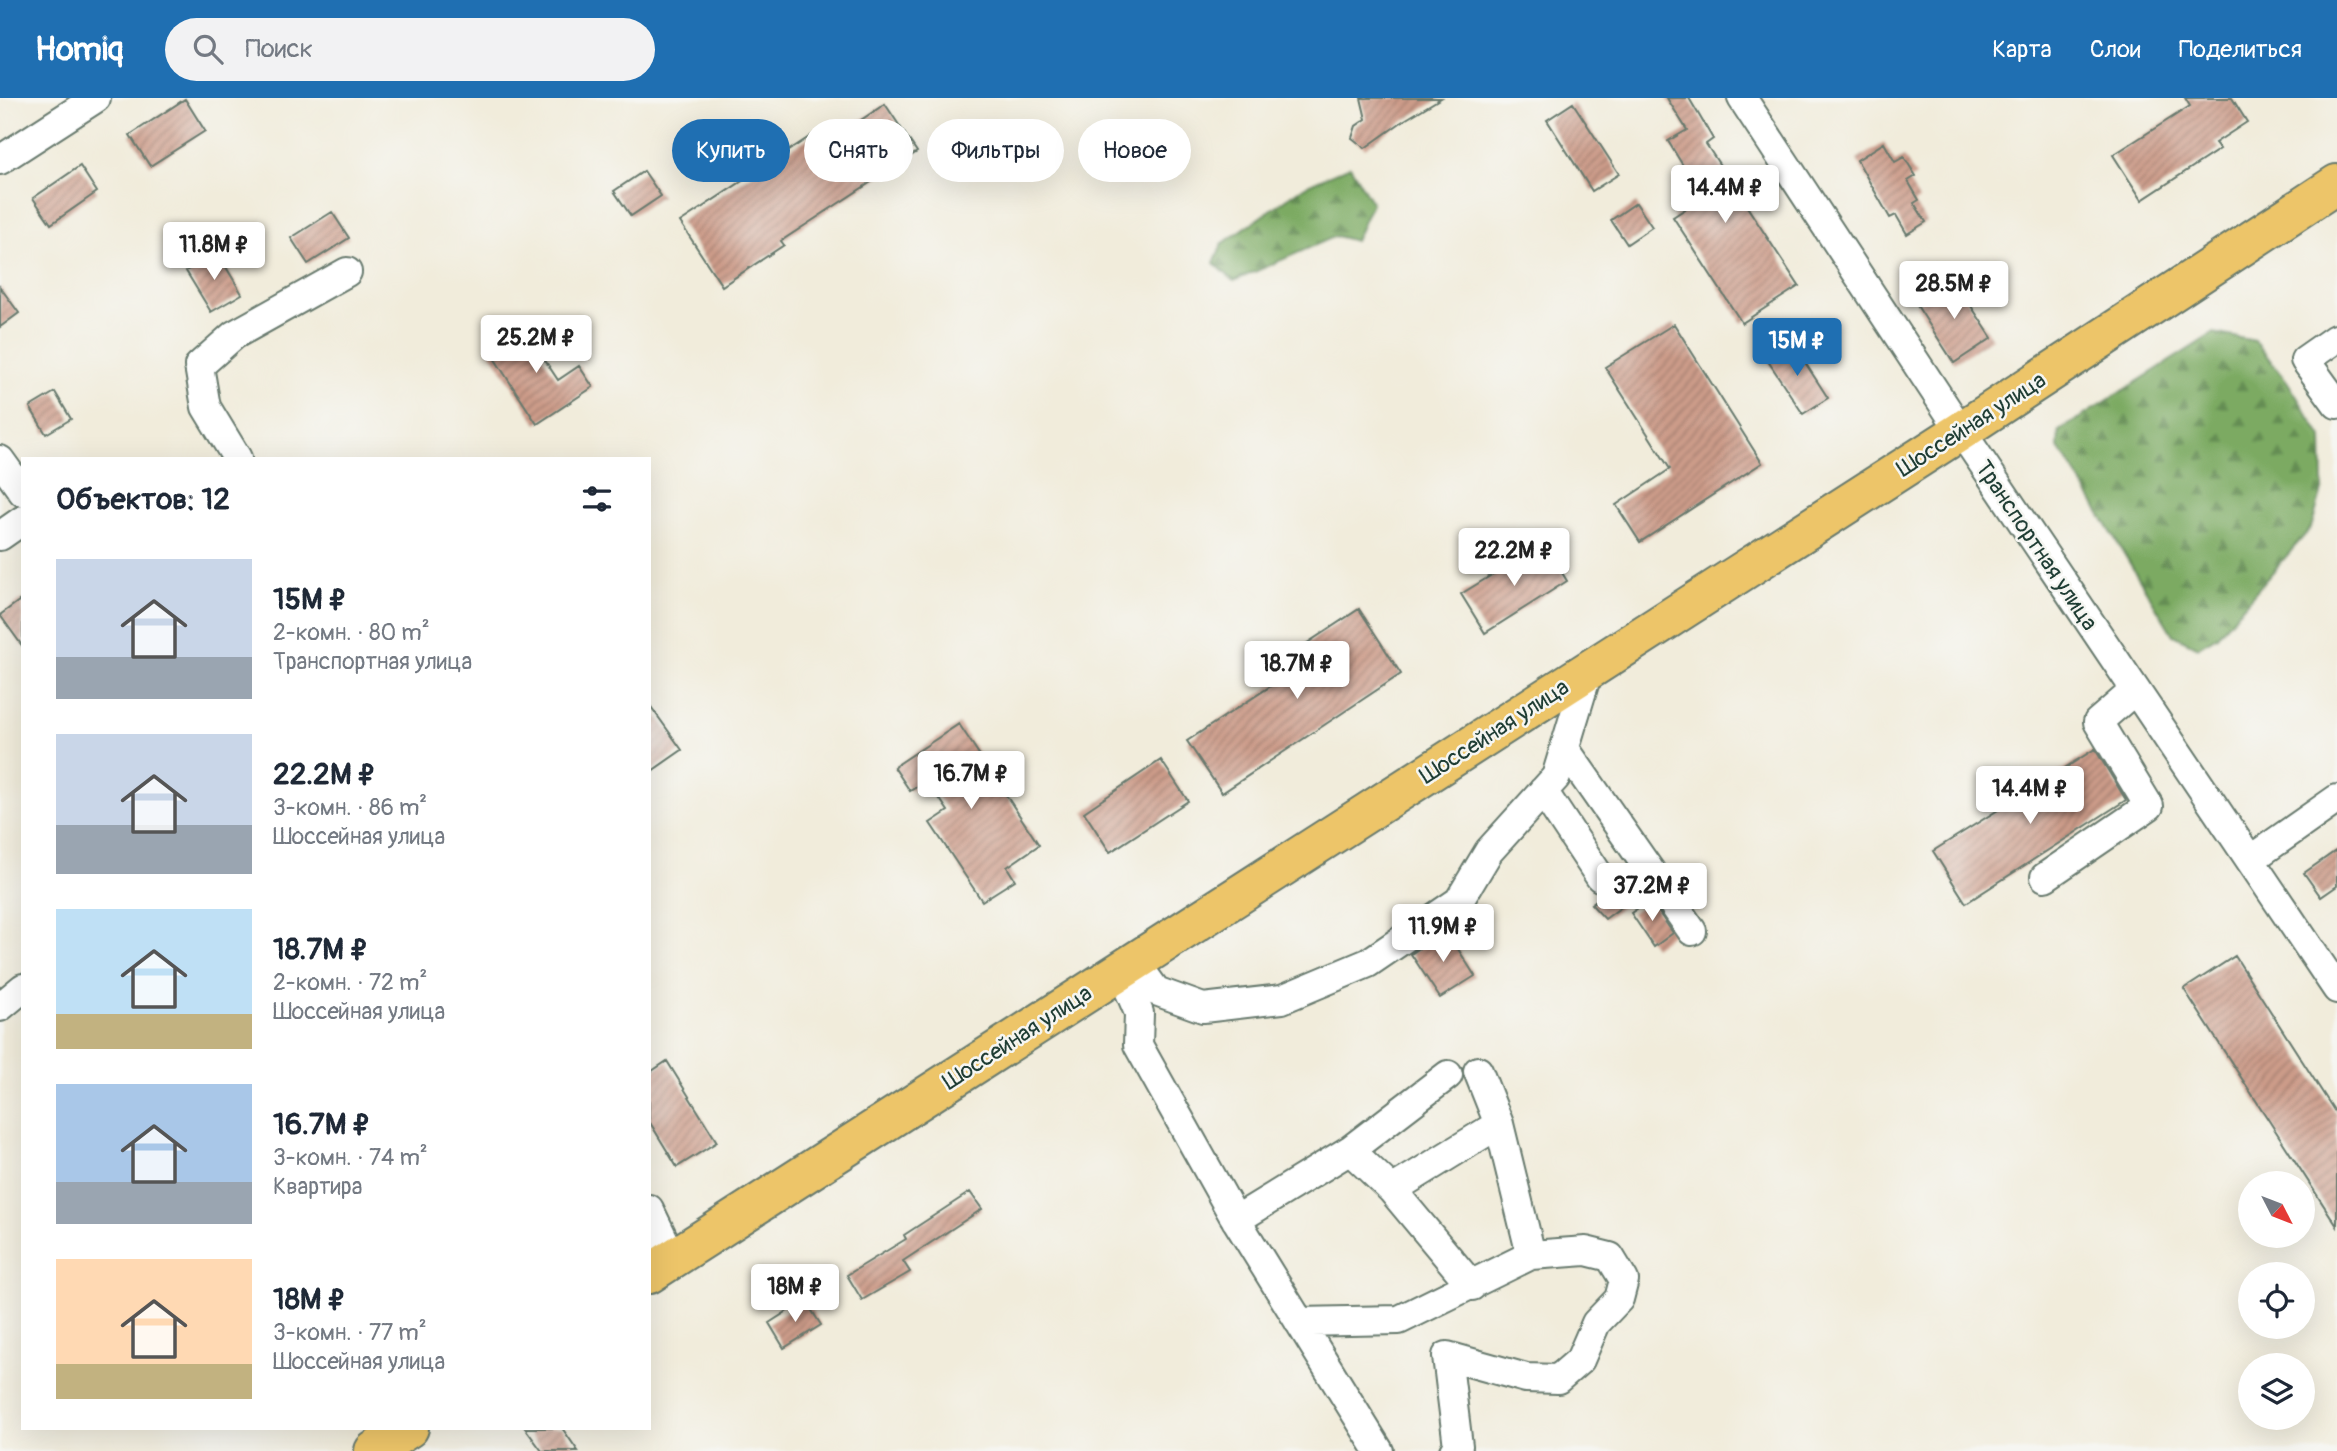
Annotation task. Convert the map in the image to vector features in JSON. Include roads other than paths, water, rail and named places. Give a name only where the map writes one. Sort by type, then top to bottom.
[{"type":"highway","name":"Шоссейная улица","points":[[661,1266],[1961,431],[2337,184]]},
{"type":"highway","points":[[373,1451],[406,1430]]},
{"type":"street","points":[[0,160],[96,98]]},
{"type":"street","name":"Транспортная улица","points":[[1742,98],[1961,431],[2337,989]]},
{"type":"street","points":[[236,457],[206,407],[199,366],[234,335],[347,272]]},
{"type":"street","points":[[2335,339],[2305,360],[2337,404]]},
{"type":"street","points":[[0,460],[21,489]]},
{"type":"street","points":[[0,536],[21,521]]},
{"type":"street","points":[[1128,966],[1156,991],[1203,1008],[1282,999],[1368,963],[1459,901],[1489,851],[1556,777],[1588,671]]},
{"type":"street","points":[[2045,877],[2149,806],[2098,722],[2135,690]]},
{"type":"street","points":[[1565,749],[1692,931]]},
{"type":"street","points":[[1543,792],[1600,877]]},
{"type":"street","points":[[2249,860],[2337,799]]},
{"type":"street","points":[[1128,966],[1139,1013],[1138,1045],[1236,1220],[1379,1451]]},
{"type":"street","points":[[0,1007],[21,990]]},
{"type":"street","points":[[1478,1071],[1499,1124],[1531,1255]]},
{"type":"street","points":[[1236,1220],[1350,1150],[1448,1075]]},
{"type":"street","points":[[1392,1190],[1499,1124]]},
{"type":"street","points":[[1350,1150],[1392,1190],[1472,1286]]},
{"type":"street","points":[[651,1218],[661,1266]]},
{"type":"street","points":[[1299,1322],[1399,1320],[1531,1255],[1586,1251],[1610,1258],[1623,1280],[1619,1299],[1596,1323],[1580,1360],[1558,1379],[1526,1378],[1447,1356],[1458,1446],[1454,1451]]}]
